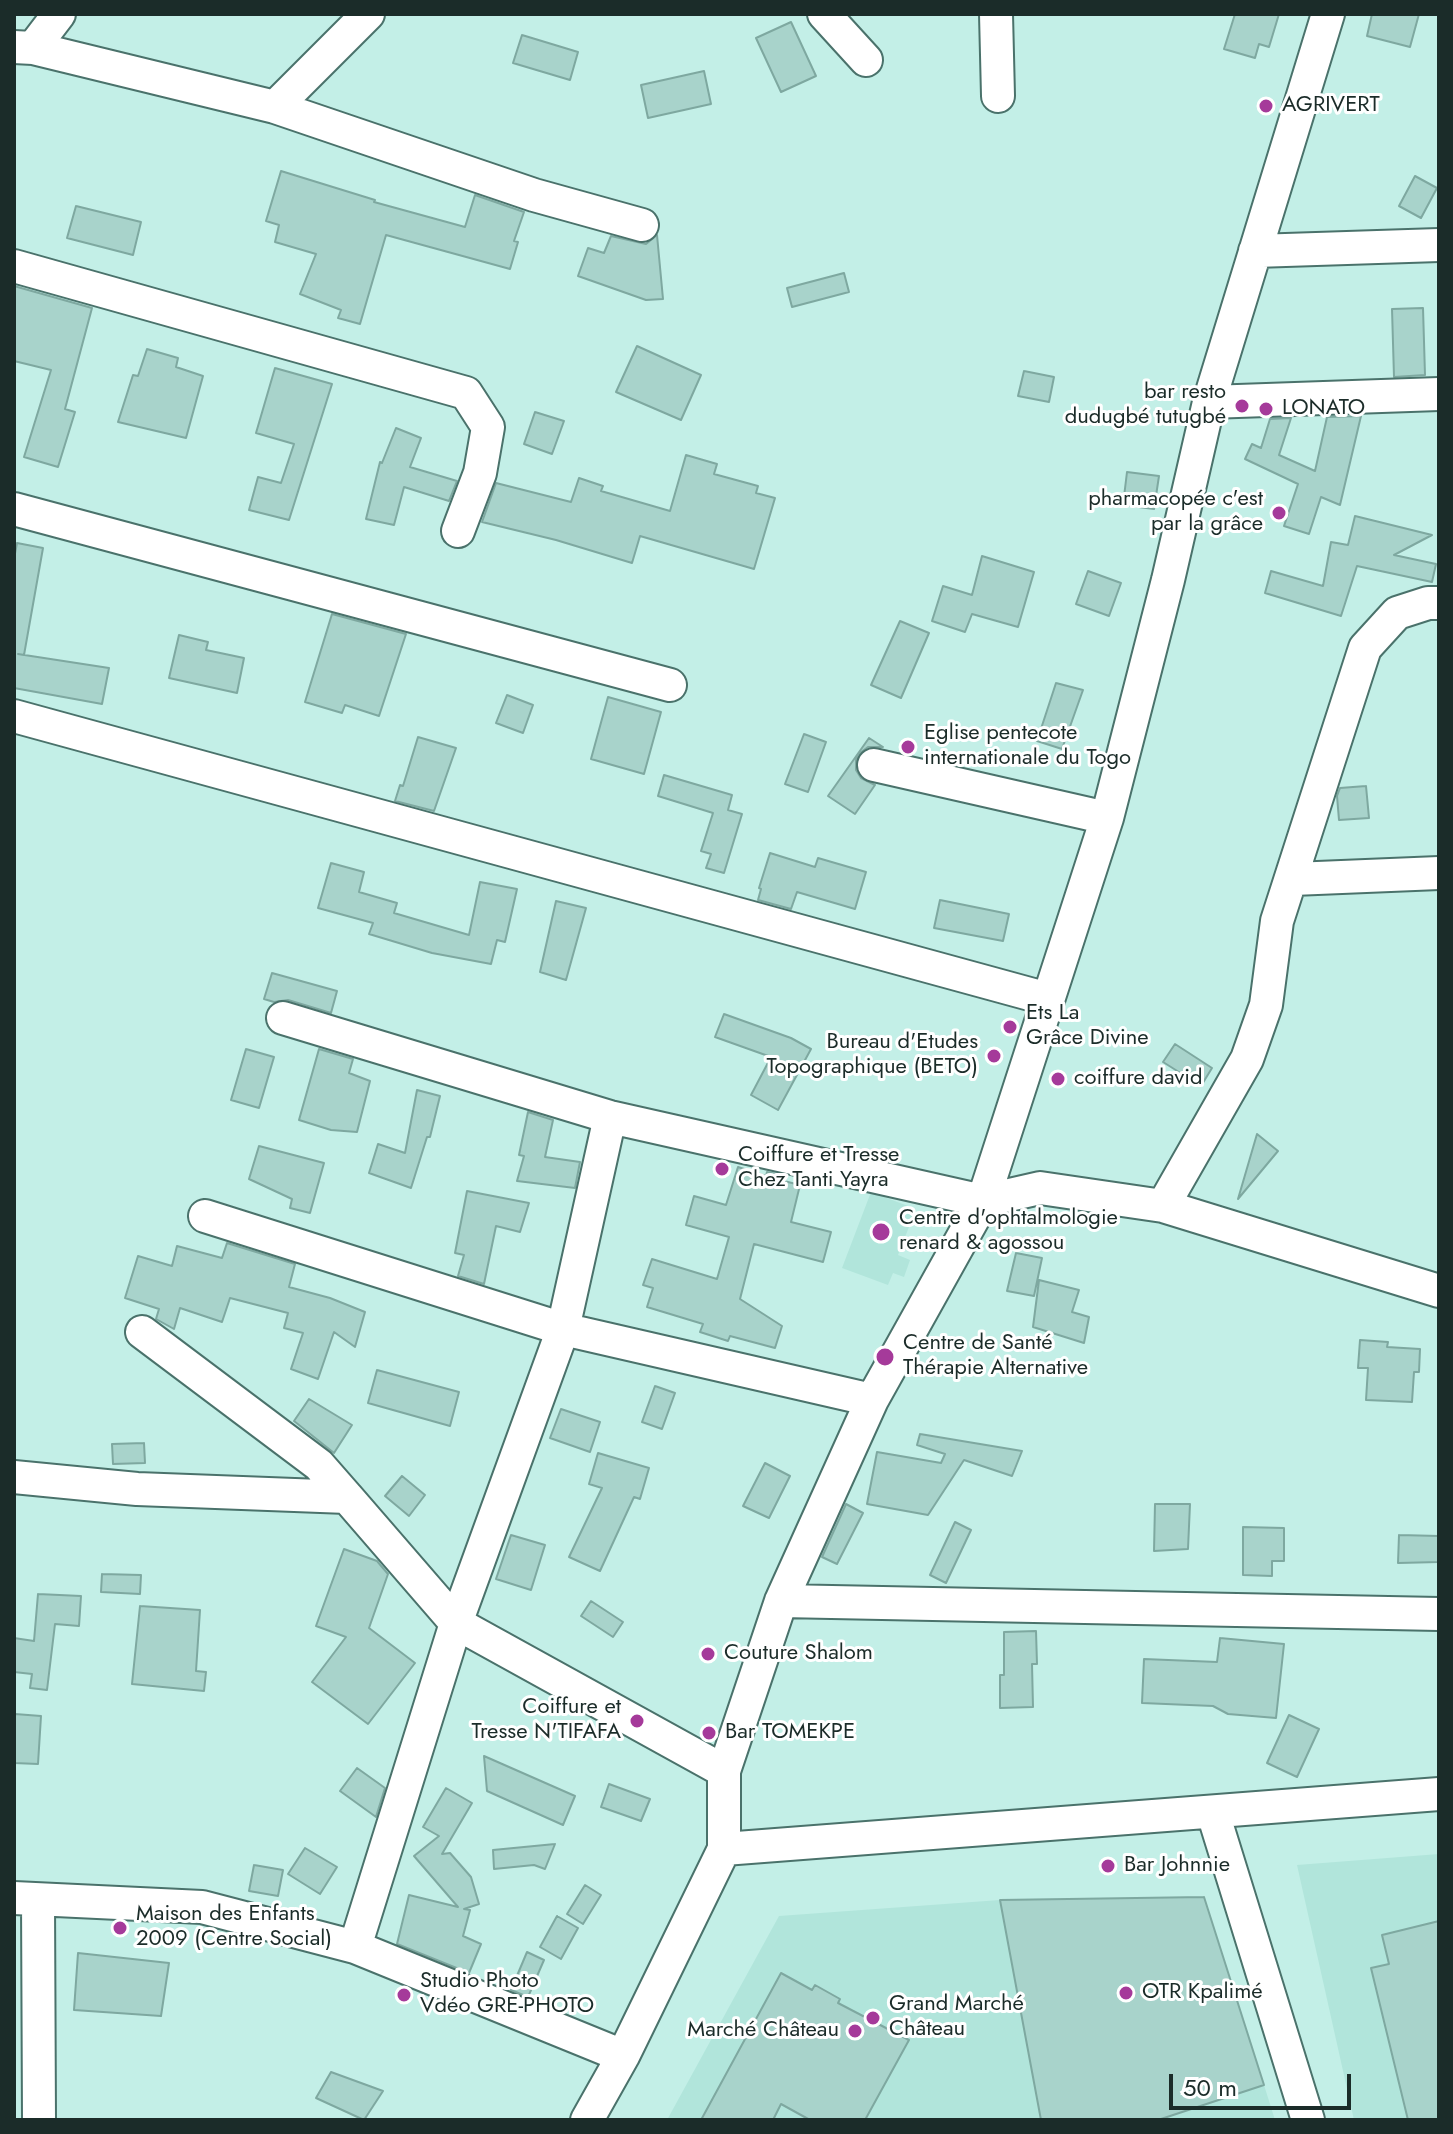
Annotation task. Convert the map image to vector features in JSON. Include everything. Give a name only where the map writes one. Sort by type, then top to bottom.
[{"type":"street","points":[[24,48],[59,14]]},
{"type":"street","points":[[275,107],[368,14]]},
{"type":"street","points":[[824,14],[866,60]]},
{"type":"street","points":[[996,14],[998,96]]},
{"type":"street","points":[[587,2120],[623,2056],[724,1849],[724,1771],[781,1601],[872,1400],[983,1201],[1107,818],[1168,580],[1209,402],[1328,14]]},
{"type":"street","points":[[24,48],[275,107],[534,195],[642,225]]},
{"type":"street","points":[[1255,251],[1439,245]]},
{"type":"street","points":[[14,266],[466,393],[488,427],[480,473],[458,531]]},
{"type":"street","points":[[1209,402],[1439,394]]},
{"type":"street","points":[[14,509],[670,685]]},
{"type":"street","points":[[1163,1206],[1247,1059],[1266,1005],[1277,921],[1365,648],[1397,613],[1428,603],[1439,603]]},
{"type":"street","points":[[14,716],[1048,999]]},
{"type":"street","points":[[874,765],[1107,818]]},
{"type":"street","points":[[1293,879],[1439,873]]},
{"type":"street","points":[[283,1018],[610,1117],[983,1201],[1040,1188],[1163,1206],[1439,1291]]},
{"type":"street","points":[[355,1947],[456,1623],[563,1329],[610,1117]]},
{"type":"street","points":[[205,1216],[563,1329],[872,1400]]},
{"type":"street","points":[[142,1332],[319,1465],[456,1623],[724,1771]]},
{"type":"street","points":[[14,1477],[137,1489],[347,1497]]},
{"type":"street","points":[[781,1601],[1439,1614]]},
{"type":"street","points":[[724,1849],[1439,1794]]},
{"type":"street","points":[[1213,1813],[1308,2120]]},
{"type":"street","points":[[39,2120],[26,1899],[202,1907],[355,1947],[623,2056]]},
{"type":"shaded area","name":"Centre d'ophtalmologie renard & agossou","points":[[871,1192],[916,1209],[898,1255],[910,1260],[904,1277],[893,1273],[888,1285],[842,1268]]},
{"type":"shaded area","points":[[1439,1854],[1439,2120],[1354,2120],[1297,1865]]},
{"type":"shaded area","name":"Grand Marché Château","points":[[1000,1900],[1041,2120],[667,2120],[779,1916]]},
{"type":"shaded area","points":[[1264,2085],[1275,2120],[1158,2120]]},
{"type":"building","points":[[1235,14],[1279,14],[1269,47],[1259,44],[1255,58],[1224,49]]},
{"type":"building","points":[[1372,14],[1419,14],[1410,47],[1367,36]]},
{"type":"building","points":[[791,22],[816,76],[781,92],[756,38]]},
{"type":"building","points":[[522,35],[578,52],[570,80],[513,63]]},
{"type":"building","points":[[704,71],[711,104],[648,118],[641,85]]},
{"type":"building","points":[[281,171],[374,202],[465,227],[475,195],[524,212],[514,241],[518,242],[510,269],[386,235],[360,324],[338,318],[341,310],[300,294],[316,254],[275,242],[279,225],[266,221]]},
{"type":"building","points":[[1415,176],[1437,188],[1421,218],[1399,206]]},
{"type":"building","points":[[76,206],[141,222],[133,255],[67,238]]},
{"type":"building","points":[[657,235],[663,299],[646,300],[578,276],[588,248],[604,253],[611,236],[646,244]]},
{"type":"building","points":[[844,273],[849,292],[792,307],[787,288]]},
{"type":"building","points":[[14,286],[92,308],[65,409],[75,412],[58,467],[24,457],[51,370],[14,361]]},
{"type":"building","points":[[1423,308],[1425,375],[1394,377],[1392,309]]},
{"type":"building","points":[[637,346],[701,375],[681,420],[616,392]]},
{"type":"building","points":[[147,349],[178,358],[176,367],[203,376],[186,438],[118,422],[133,375],[138,376]]},
{"type":"building","points":[[275,368],[332,384],[289,520],[249,510],[258,477],[281,483],[294,444],[256,433]]},
{"type":"building","points":[[1024,371],[1054,377],[1049,402],[1018,396]]},
{"type":"building","points":[[535,412],[564,421],[552,454],[524,444]]},
{"type":"building","points":[[1361,416],[1340,505],[1321,497],[1309,534],[1284,526],[1298,484],[1245,459],[1252,444],[1261,448],[1270,419],[1291,418],[1279,455],[1315,471],[1327,417]]},
{"type":"building","points":[[396,428],[421,438],[410,467],[457,481],[449,501],[404,487],[394,525],[366,519],[380,462]]},
{"type":"building","points":[[686,455],[717,464],[714,474],[758,486],[756,493],[775,498],[754,569],[640,536],[632,563],[482,522],[496,483],[571,502],[579,478],[603,486],[601,491],[670,511]]},
{"type":"building","points":[[1127,472],[1159,476],[1154,509],[1123,505]]},
{"type":"building","points":[[1355,516],[1432,535],[1394,555],[1436,564],[1432,582],[1357,566],[1341,616],[1265,593],[1271,571],[1323,586],[1331,542],[1348,545]]},
{"type":"building","points":[[17,543],[43,548],[24,655],[109,668],[102,704],[14,688],[14,559]]},
{"type":"building","points":[[982,556],[1034,572],[1018,627],[972,614],[965,632],[932,621],[943,586],[972,595]]},
{"type":"building","points":[[1088,571],[1121,583],[1109,616],[1076,604]]},
{"type":"building","points":[[332,614],[406,634],[379,716],[345,705],[342,713],[305,702]]},
{"type":"building","points":[[900,621],[929,633],[901,698],[871,685]]},
{"type":"building","points":[[179,635],[208,642],[206,650],[244,658],[237,693],[169,678]]},
{"type":"building","points":[[1056,683],[1083,690],[1062,749],[1037,741]]},
{"type":"building","points":[[507,695],[533,705],[523,733],[496,723]]},
{"type":"building","points":[[608,697],[661,712],[644,774],[591,759]]},
{"type":"building","points":[[804,734],[826,742],[808,792],[785,784]]},
{"type":"building","points":[[418,737],[456,748],[434,811],[395,801],[400,785],[403,786]]},
{"type":"building","points":[[869,738],[883,747],[868,747],[856,760],[856,770],[861,778],[875,785],[855,814],[828,796]]},
{"type":"building","points":[[664,775],[732,795],[728,810],[742,814],[724,873],[706,868],[711,854],[701,851],[713,813],[658,796]]},
{"type":"building","points":[[1366,786],[1369,818],[1339,820],[1337,796],[1340,788]]},
{"type":"building","points":[[770,853],[815,867],[818,858],[866,872],[855,909],[797,892],[791,909],[758,900]]},
{"type":"building","points":[[331,863],[364,872],[359,892],[397,903],[394,913],[469,935],[480,882],[517,889],[505,942],[497,940],[491,964],[432,953],[369,934],[373,923],[318,908]]},
{"type":"building","points":[[940,900],[1009,914],[1003,941],[934,928]]},
{"type":"building","points":[[556,901],[586,908],[566,980],[540,972]]},
{"type":"building","points":[[272,973],[337,991],[331,1013],[288,1000],[274,1002],[264,999]]},
{"type":"building","points":[[724,1014],[791,1038],[811,1049],[778,1110],[751,1095],[771,1057],[715,1037]]},
{"type":"building","points":[[1175,1044],[1212,1068],[1201,1086],[1163,1062]]},
{"type":"building","points":[[246,1049],[274,1057],[259,1108],[231,1100]]},
{"type":"building","points":[[319,1049],[353,1059],[349,1073],[370,1081],[357,1132],[331,1130],[299,1120]]},
{"type":"building","points":[[417,1090],[440,1096],[430,1137],[427,1137],[411,1188],[369,1173],[378,1144],[405,1153]]},
{"type":"building","points":[[528,1112],[553,1120],[545,1157],[580,1162],[575,1188],[517,1181],[524,1156],[519,1155]]},
{"type":"building","points":[[1257,1134],[1278,1151],[1238,1199]]},
{"type":"building","points":[[259,1146],[324,1163],[310,1213],[290,1208],[292,1199],[249,1179]]},
{"type":"building","points":[[738,1167],[766,1176],[767,1172],[786,1176],[784,1181],[800,1185],[791,1222],[831,1232],[823,1262],[754,1244],[740,1299],[782,1326],[775,1348],[730,1336],[728,1341],[700,1332],[703,1324],[647,1307],[653,1288],[643,1285],[652,1259],[717,1279],[729,1237],[686,1225],[694,1196],[726,1205]]},
{"type":"building","points":[[467,1191],[529,1203],[520,1232],[496,1226],[484,1284],[458,1276],[464,1255],[455,1253]]},
{"type":"building","points":[[227,1243],[295,1264],[289,1287],[365,1312],[355,1347],[334,1332],[318,1379],[291,1369],[303,1333],[284,1328],[288,1313],[230,1298],[222,1322],[180,1308],[174,1329],[156,1319],[159,1309],[125,1298],[138,1256],[172,1266],[177,1246],[222,1258]]},
{"type":"building","points":[[1016,1253],[1042,1258],[1034,1296],[1007,1291]]},
{"type":"building","points":[[1039,1280],[1079,1290],[1072,1312],[1089,1317],[1084,1343],[1033,1327]]},
{"type":"building","points":[[1360,1340],[1388,1342],[1387,1347],[1420,1349],[1419,1372],[1414,1372],[1412,1402],[1366,1400],[1368,1368],[1358,1368]]},
{"type":"building","points":[[377,1370],[459,1392],[450,1426],[368,1403]]},
{"type":"building","points":[[655,1386],[675,1393],[662,1429],[642,1422]]},
{"type":"building","points":[[309,1399],[352,1425],[334,1453],[294,1421]]},
{"type":"building","points":[[561,1409],[600,1422],[590,1452],[550,1438]]},
{"type":"building","points":[[920,1434],[1022,1451],[1012,1476],[964,1460],[928,1515],[867,1504],[877,1452],[941,1463],[945,1454],[917,1445]]},
{"type":"building","points":[[144,1443],[145,1463],[113,1464],[112,1444]]},
{"type":"building","points":[[598,1453],[649,1468],[640,1499],[634,1497],[600,1571],[569,1557],[602,1488],[589,1484]]},
{"type":"building","points":[[765,1463],[790,1476],[769,1518],[743,1506]]},
{"type":"building","points":[[402,1476],[425,1495],[409,1516],[385,1496]]},
{"type":"building","points":[[846,1504],[863,1513],[837,1564],[822,1557]]},
{"type":"building","points":[[1155,1504],[1190,1504],[1188,1549],[1154,1551]]},
{"type":"building","points":[[955,1522],[971,1530],[946,1583],[930,1575]]},
{"type":"building","points":[[1243,1527],[1284,1528],[1284,1561],[1272,1561],[1272,1576],[1243,1575]]},
{"type":"building","points":[[511,1535],[545,1545],[531,1590],[496,1579]]},
{"type":"building","points":[[1399,1535],[1439,1536],[1439,1562],[1398,1563]]},
{"type":"building","points":[[344,1549],[377,1561],[388,1574],[369,1628],[415,1663],[368,1724],[312,1682],[346,1637],[316,1626]]},
{"type":"building","points":[[102,1574],[141,1575],[140,1594],[101,1592]]},
{"type":"building","points":[[38,1594],[81,1596],[79,1626],[55,1624],[47,1690],[30,1688],[32,1674],[14,1672],[14,1638],[34,1641]]},
{"type":"building","points":[[591,1601],[623,1622],[613,1637],[581,1616]]},
{"type":"building","points":[[140,1606],[200,1610],[196,1671],[206,1672],[204,1691],[132,1684]]},
{"type":"building","points":[[1036,1631],[1037,1664],[1032,1664],[1033,1707],[1000,1708],[1004,1632]]},
{"type":"building","points":[[1220,1638],[1284,1644],[1276,1718],[1228,1714],[1213,1706],[1142,1703],[1144,1659],[1217,1662]]},
{"type":"building","points":[[15,1714],[41,1716],[38,1764],[14,1763]]},
{"type":"building","points":[[1289,1715],[1319,1729],[1297,1777],[1267,1763]]},
{"type":"building","points":[[484,1756],[575,1796],[563,1825],[487,1791]]},
{"type":"building","points":[[357,1768],[385,1788],[376,1817],[340,1791]]},
{"type":"building","points":[[609,1784],[650,1799],[641,1821],[601,1807]]},
{"type":"building","points":[[446,1788],[472,1803],[442,1854],[450,1853],[471,1877],[479,1904],[464,1909],[470,1910],[463,1936],[481,1944],[469,1973],[397,1944],[409,1895],[458,1907],[414,1856],[439,1836],[423,1827]]},
{"type":"building","points":[[555,1844],[545,1869],[534,1865],[494,1869],[493,1850]]},
{"type":"building","points":[[305,1848],[337,1867],[320,1894],[288,1874]]},
{"type":"building","points":[[254,1865],[283,1870],[278,1896],[249,1891]]},
{"type":"building","points":[[585,1885],[601,1895],[583,1924],[567,1914]]},
{"type":"building","name":"OTR Kpalimé","points":[[1204,1897],[1264,2085],[1158,2120],[1041,2120],[1000,1900]]},
{"type":"building","points":[[557,1916],[578,1928],[561,1959],[540,1947]]},
{"type":"building","points":[[1439,1921],[1439,2120],[1408,2120],[1371,1968],[1389,1964],[1382,1935]]},
{"type":"building","points":[[527,1952],[544,1960],[528,1997],[511,1990]]},
{"type":"building","points":[[78,1953],[169,1963],[161,2016],[74,2010]]},
{"type":"building","points":[[781,1973],[812,1990],[815,1985],[840,1999],[838,2003],[909,2040],[865,2120],[810,2120],[781,2104],[773,2120],[701,2120]]},
{"type":"building","points":[[331,2072],[383,2091],[364,2120],[316,2098]]},
{"type":"place","name":"AGRIVERT","points":[[1266,106]]},
{"type":"place","name":"bar resto dudugbé tutugbé","points":[[1242,406]]},
{"type":"place","name":"LONATO","points":[[1266,409]]},
{"type":"place","name":"pharmacopée c'est par la grâce","points":[[1279,513]]},
{"type":"place","name":"Eglise pentecote internationale du Togo","points":[[908,747]]},
{"type":"place","name":"Ets La Grâce Divine","points":[[1010,1027]]},
{"type":"place","name":"Bureau d'Etudes Topographique (BETO)","points":[[994,1056]]},
{"type":"place","name":"coiffure david","points":[[1058,1079]]},
{"type":"place","name":"Coiffure et Tresse Chez Tanti Yayra","points":[[722,1169]]},
{"type":"place","name":"Centre d'ophtalmologie renard & agossou","points":[[881,1232]]},
{"type":"place","name":"Centre de Santé Thérapie Alternative","points":[[885,1357]]},
{"type":"place","name":"Couture Shalom","points":[[708,1654]]},
{"type":"place","name":"Coiffure et Tresse N'TIFAFA","points":[[637,1721]]},
{"type":"place","name":"Bar TOMEKPE","points":[[709,1733]]},
{"type":"place","name":"Bar Johnnie","points":[[1108,1866]]},
{"type":"place","name":"Maison des Enfants 2009 (Centre Social)","points":[[120,1928]]},
{"type":"place","name":"OTR Kpalimé","points":[[1126,1993]]},
{"type":"place","name":"Studio Photo Vdéo GRE-PHOTO","points":[[404,1995]]},
{"type":"place","name":"Grand Marché Château","points":[[873,2018]]},
{"type":"place","name":"Marché Château","points":[[855,2031]]}]
